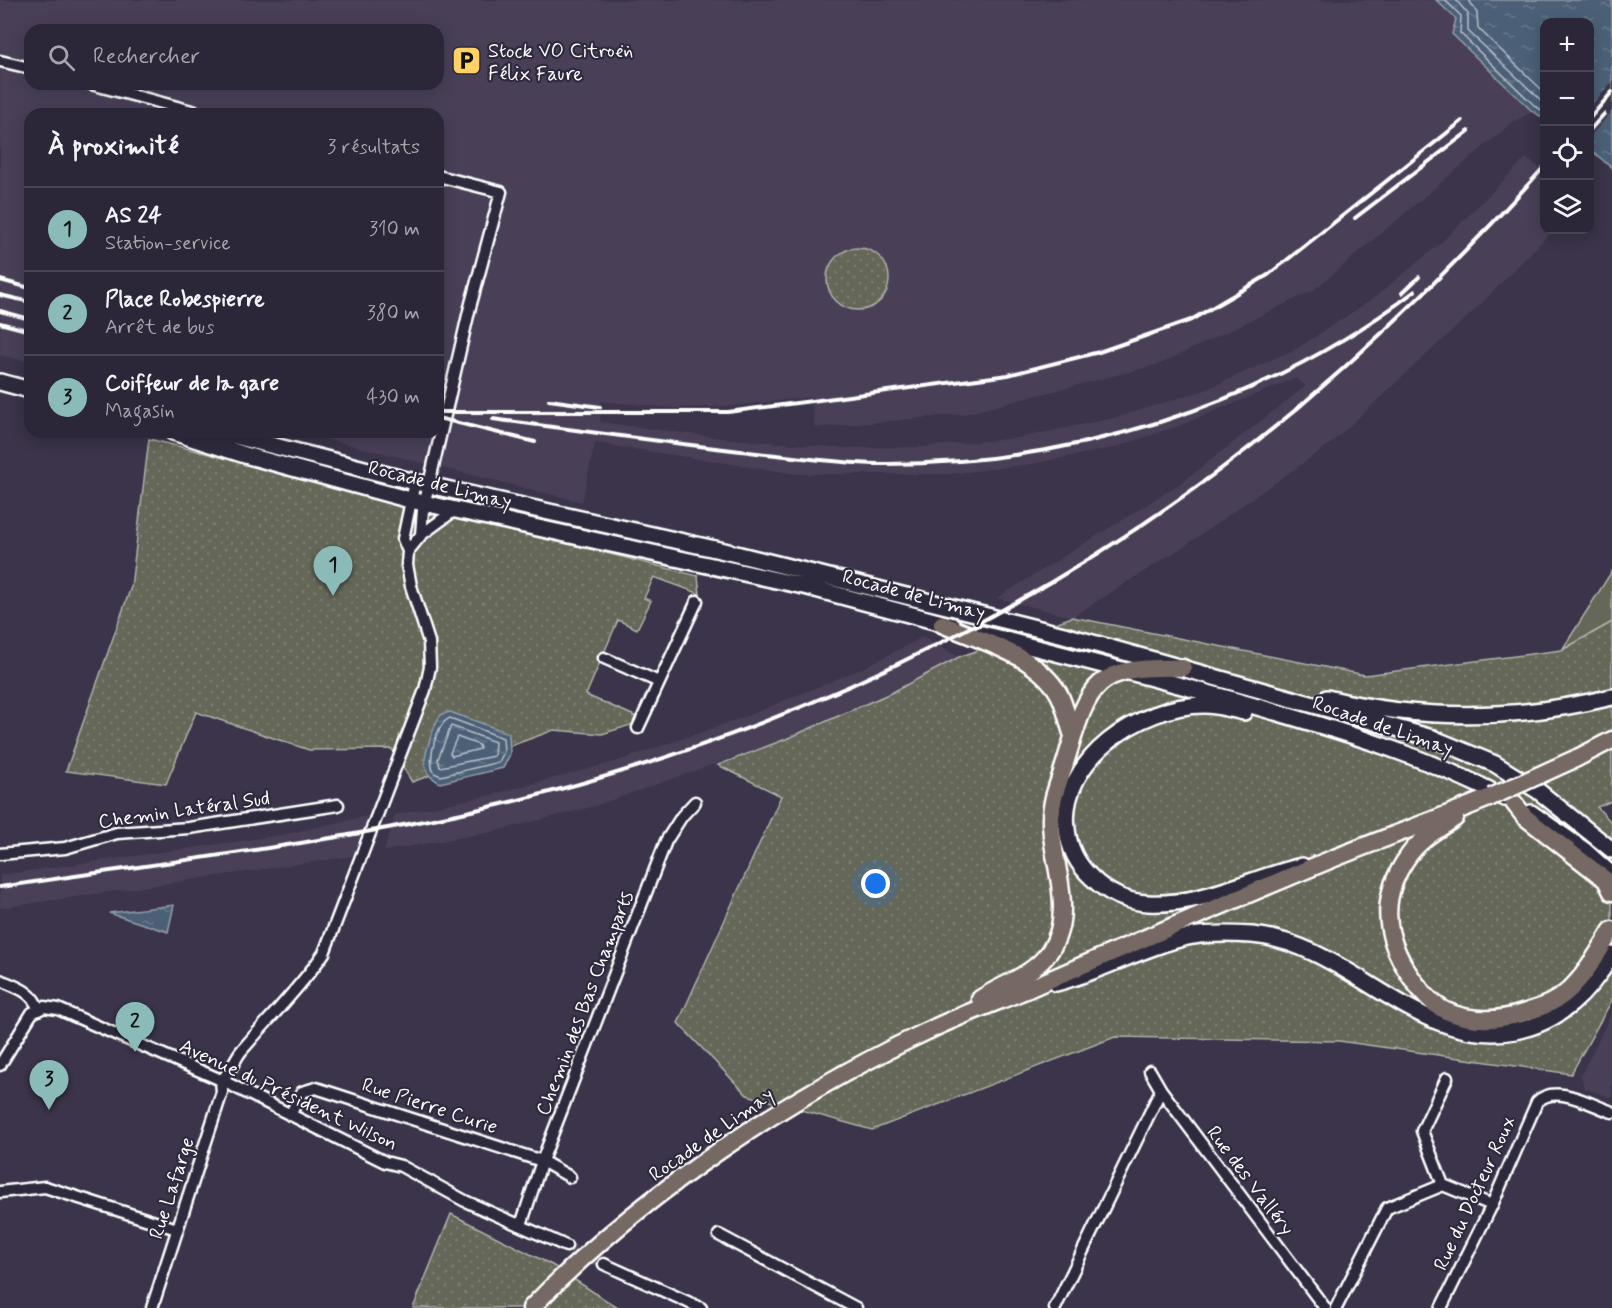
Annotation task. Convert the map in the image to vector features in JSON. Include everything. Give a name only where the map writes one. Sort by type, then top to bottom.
[{"type":"main road","points":[[0,382],[24,388]]},
{"type":"main road","name":"Rocade de Limay","points":[[193,438],[245,455],[418,502],[808,587],[1330,728],[1413,754],[1447,768],[1514,803],[1585,851],[1612,875]]},
{"type":"main road","name":"Rocade de Limay","points":[[243,438],[422,484],[735,553],[1064,635],[1432,738],[1495,764],[1537,790],[1612,850]]},
{"type":"main road","points":[[942,624],[1026,662],[1045,674],[1060,695],[1072,733]]},
{"type":"main road","points":[[937,1026],[1030,971],[1050,951],[1056,938],[1063,909],[1051,823],[1052,806],[1072,733],[1090,694],[1121,670],[1145,667],[1183,668]]},
{"type":"main road","points":[[1230,681],[1416,714],[1533,712],[1612,697]]},
{"type":"main road","points":[[1330,728],[1203,705],[1163,712],[1129,727],[1110,740],[1087,762],[1070,793],[1066,820],[1069,843],[1087,873],[1116,895],[1145,903],[1163,903],[1209,895],[1269,873],[1333,859]]},
{"type":"main road","points":[[937,1026],[1333,859],[1486,799],[1612,740]]},
{"type":"main road","points":[[1486,799],[1422,840],[1409,855],[1398,874],[1389,904],[1389,930],[1393,947],[1429,1000],[1445,1011],[1481,1021],[1511,1017],[1541,1007],[1566,993],[1587,970],[1612,930]]},
{"type":"main road","points":[[1514,803],[1525,817],[1606,880],[1612,892]]},
{"type":"main road","points":[[1026,990],[1085,975],[1159,945],[1194,936],[1253,935],[1288,941],[1315,951],[1396,1000],[1454,1028],[1480,1034],[1503,1033],[1528,1029],[1565,1011],[1592,985],[1612,955]]},
{"type":"main road","name":"Rocade de Limay","points":[[531,1308],[556,1281],[617,1229],[714,1154],[792,1103],[937,1026]]},
{"type":"street","points":[[0,61],[24,67]]},
{"type":"street","points":[[113,90],[181,108]]},
{"type":"street","points":[[444,178],[501,192],[444,403]]},
{"type":"street","points":[[221,1080],[227,1075],[240,1052],[306,980],[324,952],[425,690],[430,667],[429,642],[411,586],[407,565],[408,551],[403,539],[418,502],[434,438]]},
{"type":"street","points":[[418,502],[421,535]]},
{"type":"street","points":[[408,551],[421,535],[455,510]]},
{"type":"street","points":[[638,728],[697,601]]},
{"type":"street","points":[[604,658],[659,682]]},
{"type":"street","name":"Chemin des Bas Champarts","points":[[521,1225],[542,1161],[666,841],[682,816],[695,802]]},
{"type":"street","name":"Chemin Latéral Sud","points":[[0,854],[65,848],[117,833],[189,828],[338,805]]},
{"type":"street","points":[[0,980],[27,993],[36,1001],[38,1008],[29,1017],[0,1065]]},
{"type":"street","name":"Avenue du Président Wilson","points":[[38,1008],[50,1007],[73,1014],[221,1080],[290,1116],[401,1166],[458,1197],[566,1246]]},
{"type":"street","name":"Rue des Valléry","points":[[1150,1071],[1161,1090],[1324,1308]]},
{"type":"street","points":[[1443,1185],[1422,1131],[1447,1078]]},
{"type":"street","name":"Rue Lafarge","points":[[152,1308],[222,1092],[221,1080]]},
{"type":"street","name":"Rue Pierre Curie","points":[[290,1116],[302,1092],[309,1088],[316,1088],[542,1161],[570,1177]]},
{"type":"street","points":[[1055,1308],[1161,1090]]},
{"type":"street","name":"Rue du Docteur Roux","points":[[1440,1308],[1492,1205],[1530,1117],[1544,1096],[1560,1094],[1612,1112]]},
{"type":"street","points":[[1336,1308],[1387,1208],[1443,1185],[1492,1205]]},
{"type":"street","points":[[0,1192],[45,1186],[177,1228]]},
{"type":"street","points":[[719,1235],[856,1308]]},
{"type":"street","points":[[604,1264],[701,1308]]},
{"type":"shaded area","points":[[0,0],[1436,0],[1456,19],[1452,34],[1533,112],[1514,121],[1314,290],[1160,364],[964,414],[815,428],[811,397],[733,406],[673,408],[601,401],[600,422],[729,439],[846,448],[922,447],[1018,438],[1118,417],[1205,390],[1298,348],[1374,298],[1442,242],[1526,158],[1540,168],[1540,234],[1549,234],[1480,305],[1330,444],[1186,545],[1072,617],[997,598],[1181,483],[1306,386],[1296,378],[1178,426],[1113,448],[1031,464],[950,474],[797,474],[595,443],[582,502],[321,438],[444,438],[444,108],[24,108],[24,361],[0,355]]},
{"type":"shaded area","points":[[923,637],[959,657],[893,692],[786,739],[595,806],[492,832],[384,851],[395,815],[491,795],[618,761],[745,717],[861,669]]},
{"type":"shaded area","points":[[367,816],[353,856],[0,908],[0,875],[282,835]]},
{"type":"shaded area","points":[[1612,1013],[1612,1098],[1584,1088],[1581,1075]]},
{"type":"green space","points":[[858,248],[870,250],[880,257],[887,267],[889,279],[887,291],[880,301],[870,308],[858,310],[846,308],[836,301],[829,291],[827,279],[829,267],[836,257],[846,250]]},
{"type":"green space","points":[[149,439],[698,576],[700,594],[654,577],[644,598],[651,601],[637,629],[618,620],[586,695],[637,717],[634,724],[602,734],[554,730],[412,782],[392,749],[309,750],[196,712],[166,784],[66,771],[131,587]]},
{"type":"green space","points":[[1612,571],[1612,622],[1562,650]]},
{"type":"green space","points":[[1072,617],[1365,675],[1562,650],[1612,622],[1612,801],[1597,807],[1612,823],[1612,1000],[1571,1074],[1339,1041],[1115,1037],[872,1130],[747,1095],[678,1023],[781,796],[718,765],[786,739],[893,692],[959,657]]},
{"type":"green space","points":[[451,1214],[552,1265],[618,1308],[413,1308]]},
{"type":"water","points":[[1436,0],[1612,0],[1612,168],[1594,152],[1594,18],[1540,18],[1540,116],[1533,112],[1452,34],[1456,19]]},
{"type":"water","points":[[450,712],[509,733],[510,754],[503,768],[440,783],[430,776],[425,761],[430,739],[441,715]]},
{"type":"water","points":[[174,905],[168,932],[109,913]]},
{"type":"pier","points":[[1612,82],[1612,111],[1594,131],[1594,126],[1594,102]]},
{"type":"tunnel","points":[[566,1246],[604,1264]]},
{"type":"railway","points":[[1594,113],[1612,92]]},
{"type":"railway","points":[[1594,126],[1604,114]]},
{"type":"railway","points":[[444,412],[728,412],[1008,375],[1099,352],[1191,320],[1268,275],[1462,121]]},
{"type":"railway","points":[[1355,218],[1469,131]]},
{"type":"railway","points":[[0,887],[343,836],[479,809],[546,793],[648,763],[748,728],[847,687],[944,641],[1037,590],[1128,534],[1216,473],[1299,407],[1395,321],[1456,261],[1540,171]]},
{"type":"railway","points":[[1402,293],[1419,277]]},
{"type":"railway","points":[[0,280],[24,286]]},
{"type":"railway","points":[[493,419],[757,453],[877,464],[949,462],[1021,454],[1091,441],[1161,422],[1228,397],[1293,367],[1356,332],[1415,291]]},
{"type":"railway","points":[[0,295],[24,301]]},
{"type":"railway","points":[[0,311],[24,317]]},
{"type":"railway","points":[[0,323],[24,329]]},
{"type":"railway","points":[[549,400],[600,407]]},
{"type":"railway","points":[[444,419],[535,442]]},
{"type":"place","name":"Stock VO Citroën Félix Faure","points":[[467,61]]},
{"type":"place","name":"AS 24","points":[[333,596]]},
{"type":"place","name":"Place Robespierre","points":[[135,1052]]},
{"type":"place","name":"Coiffeur de la gare","points":[[49,1110]]}]
